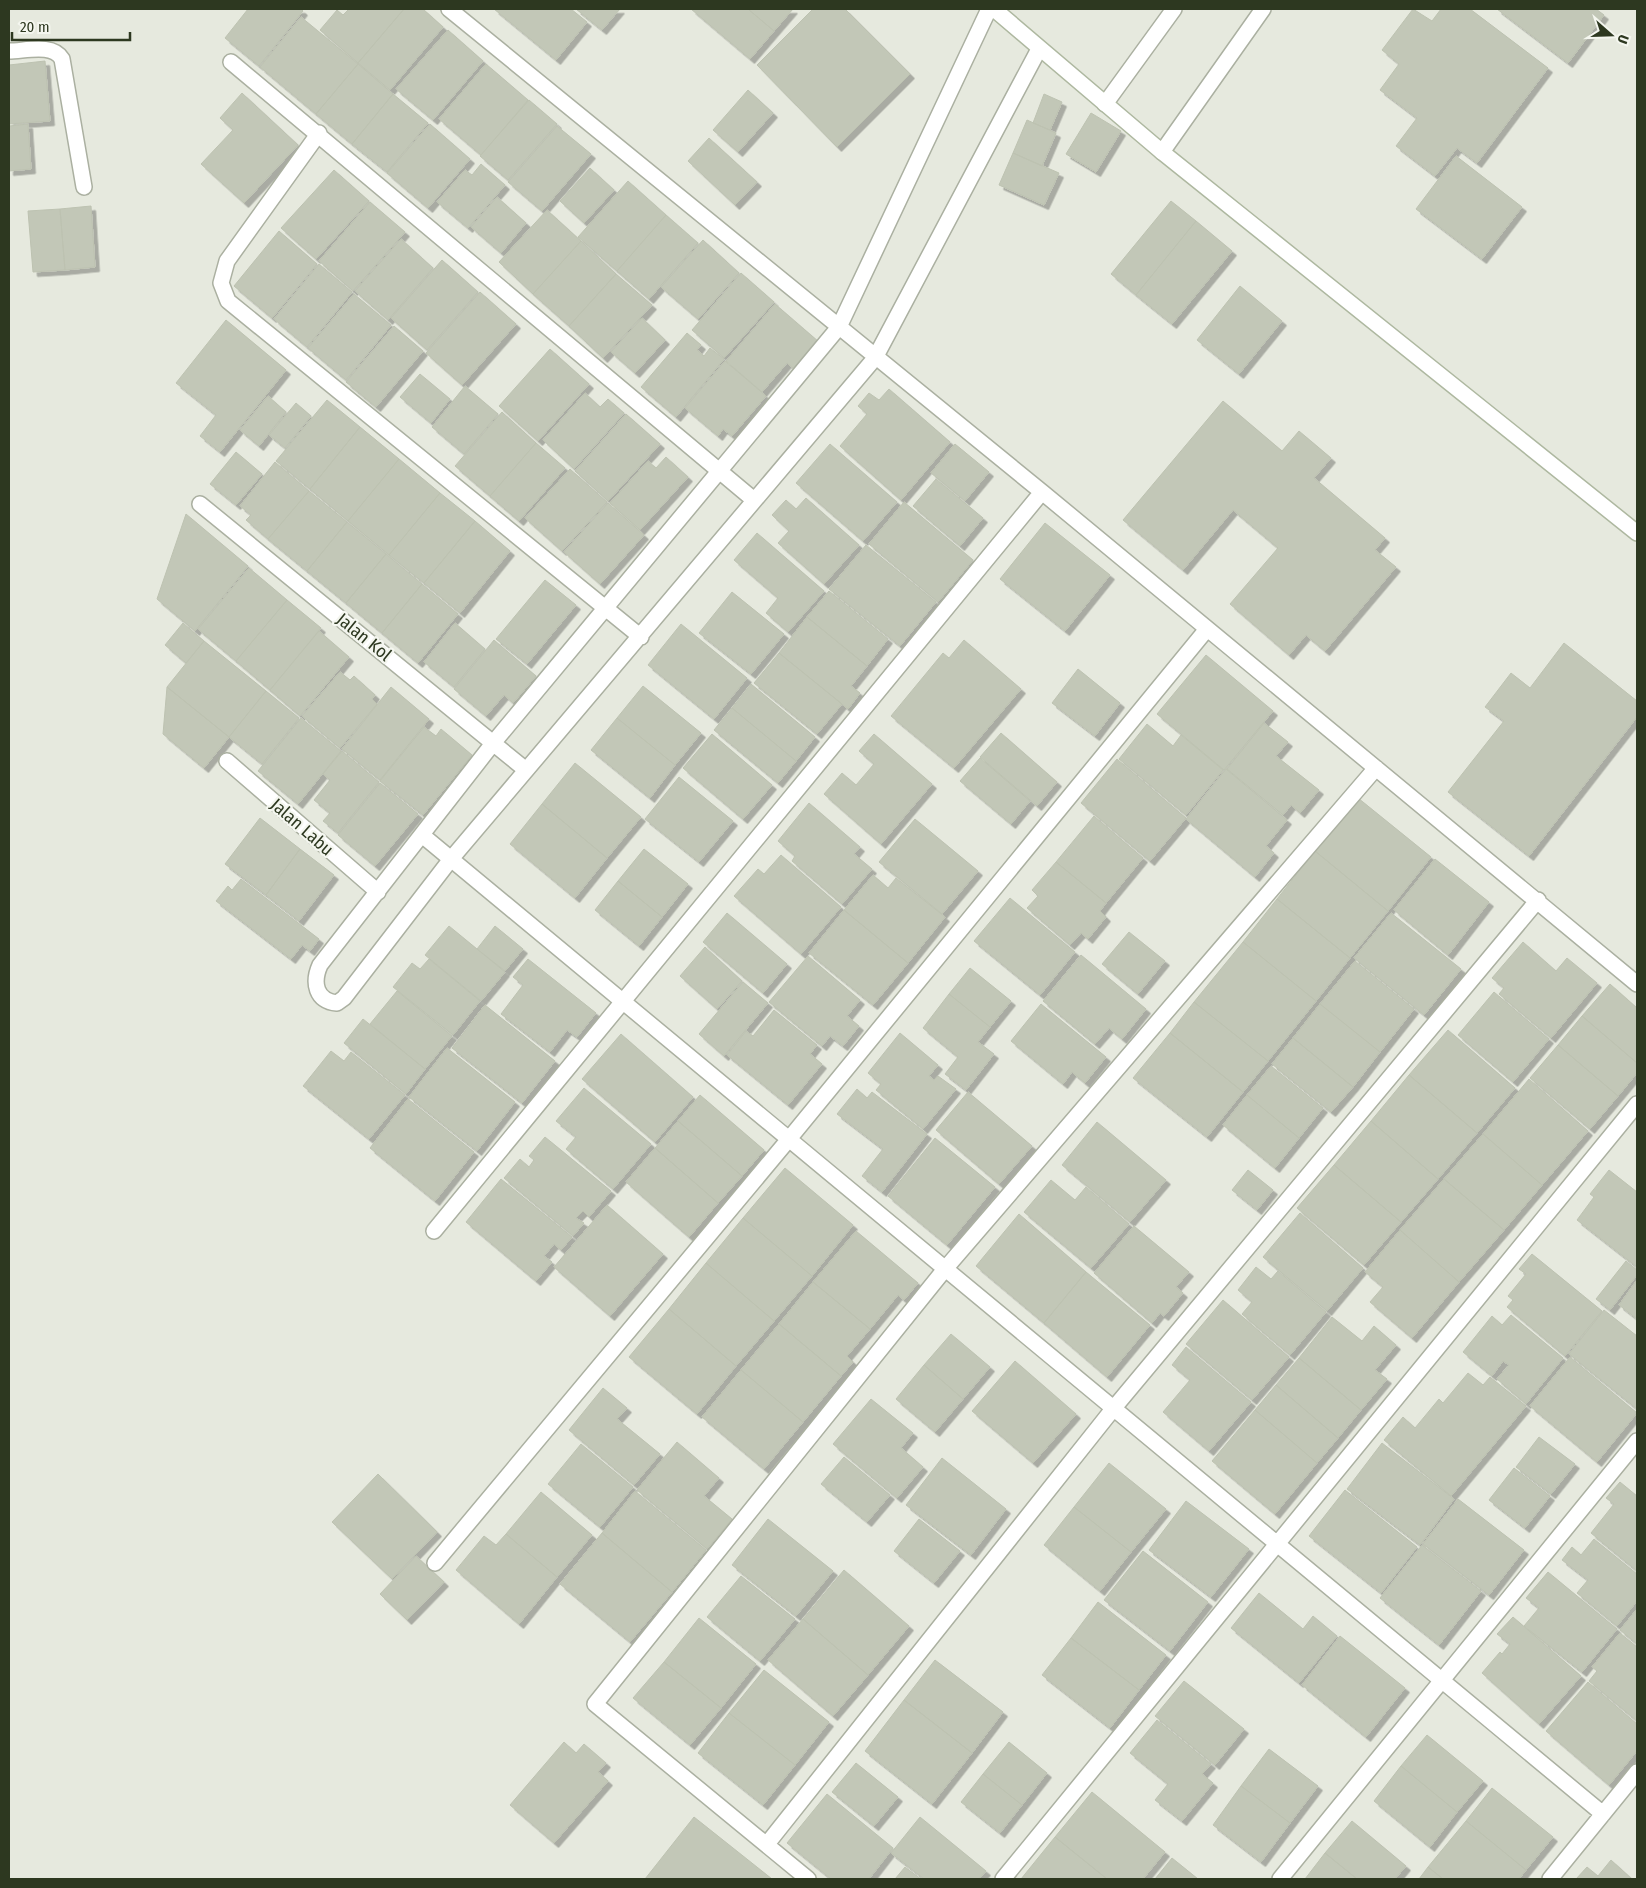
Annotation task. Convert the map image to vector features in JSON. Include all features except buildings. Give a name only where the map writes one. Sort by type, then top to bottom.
[{"type":"street","points":[[449,9],[875,358],[1042,492],[1538,900],[1637,984]]},
{"type":"street","points":[[989,9],[838,327],[494,742],[320,965],[315,976],[316,986],[319,994],[325,1000],[337,1003],[344,998],[451,859],[875,358],[1039,49]]},
{"type":"street","points":[[994,9],[1162,152],[1637,533]]},
{"type":"street","points":[[1105,104],[1174,9]]},
{"type":"street","points":[[1162,152],[1263,9]]},
{"type":"street","points":[[9,52],[50,50],[60,54],[84,187]]},
{"type":"street","points":[[231,62],[319,133],[754,500]]},
{"type":"street","points":[[319,133],[227,261],[221,283],[228,300],[640,637]]},
{"type":"street","points":[[434,1231],[624,1003],[1042,492]]},
{"type":"street","name":"Jalan Kol","points":[[200,504],[526,770]]},
{"type":"street","points":[[435,1563],[788,1139],[1207,628]]},
{"type":"street","name":"Jalan Labu","points":[[227,761],[378,892]]},
{"type":"street","points":[[808,1879],[596,1704],[946,1269],[1376,768]]},
{"type":"street","points":[[422,835],[1604,1814]]},
{"type":"street","points":[[767,1844],[1114,1409],[1538,900]]},
{"type":"street","points":[[1003,1879],[1637,1104]]},
{"type":"street","points":[[1280,1879],[1637,1441]]},
{"type":"street","points":[[1550,1879],[1637,1772]]}]
